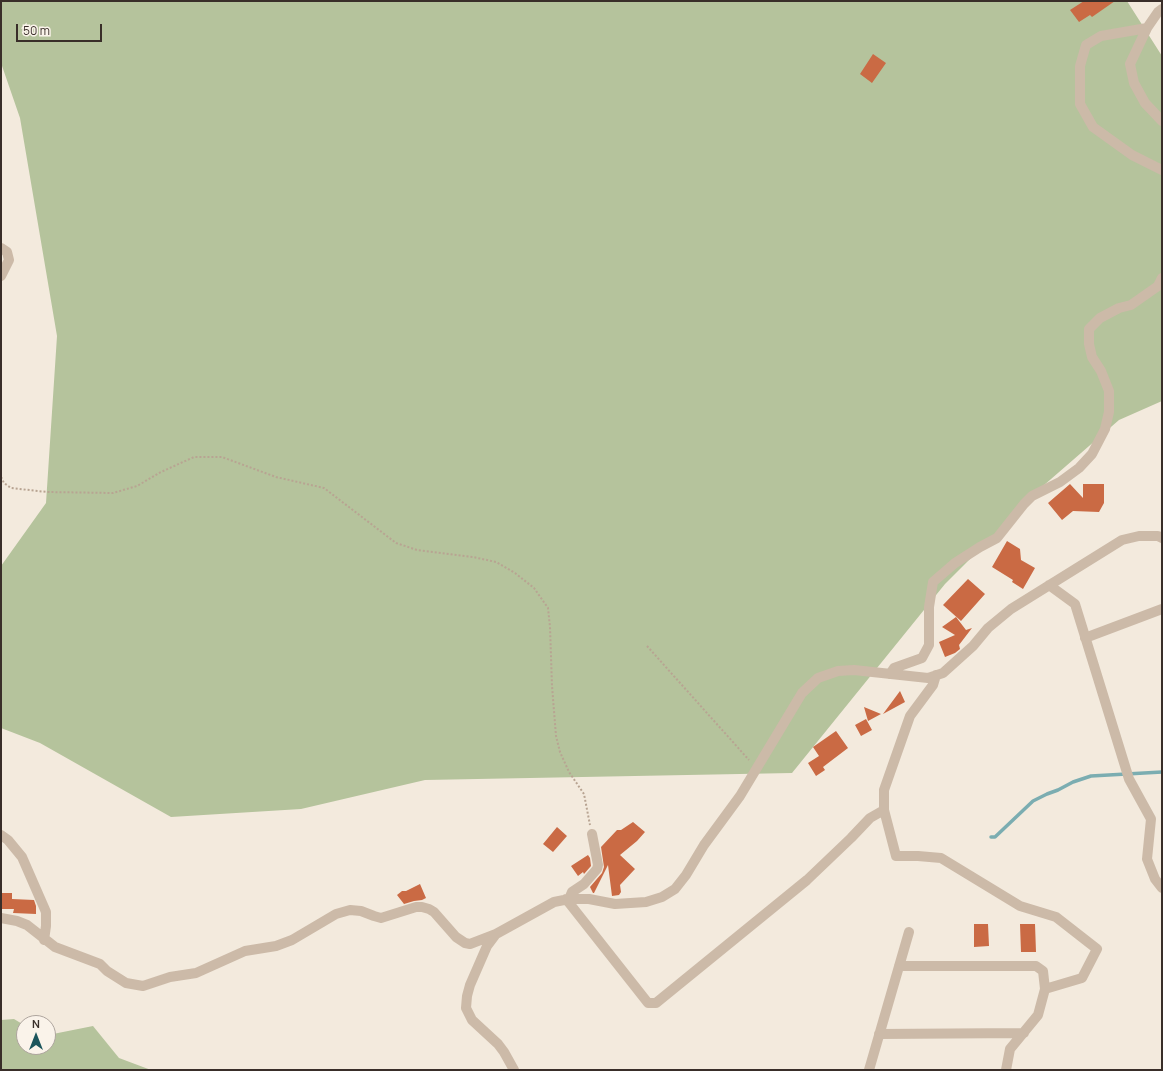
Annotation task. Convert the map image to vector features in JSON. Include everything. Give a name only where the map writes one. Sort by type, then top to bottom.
[{"type":"street","points":[[1162,9],[1158,12],[1147,28],[1130,64],[1134,83],[1145,103],[1162,121]]},
{"type":"street","points":[[1147,28],[1101,36],[1086,45],[1080,66],[1080,104],[1093,127],[1132,155],[1162,170]]},
{"type":"street","points":[[1,248],[7,252],[9,260],[1,276]]},
{"type":"street","points":[[890,674],[894,668],[922,658],[926,651],[928,645],[929,607],[933,582],[955,563],[997,538],[1032,496],[1060,482],[1079,468],[1092,454],[1105,429],[1109,412],[1109,391],[1101,371],[1092,358],[1089,344],[1089,329],[1100,318],[1119,308],[1131,305],[1147,294],[1158,286],[1162,278]]},
{"type":"street","points":[[1,918],[18,921],[27,925],[44,940],[55,947],[100,964],[111,974],[126,983],[143,986],[170,977],[196,973],[246,951],[276,946],[292,940],[336,914],[350,910],[361,910],[381,918],[422,907],[434,912],[456,937],[465,943],[475,943],[496,934],[554,902],[568,899],[589,899],[615,904],[646,902],[675,889],[689,870],[704,845],[740,796],[802,694],[818,678],[838,671],[854,670],[928,678],[943,673],[973,646],[988,628],[1011,608],[1122,540],[1139,536],[1158,536],[1162,538]]},
{"type":"street","points":[[1049,585],[1075,604],[1129,779],[1150,819],[1147,859],[1155,879],[1162,888]]},
{"type":"street","points":[[1085,638],[1162,609]]},
{"type":"street","points":[[936,675],[933,685],[910,716],[884,790],[884,810],[896,856],[941,858],[1020,906],[1056,917],[1097,949],[1082,978],[1045,989]]},
{"type":"street","points":[[568,899],[648,1003],[656,1003],[807,880],[870,818],[884,810]]},
{"type":"street","points":[[568,899],[572,892],[584,884],[597,870],[598,866],[592,834]]},
{"type":"street","points":[[1,835],[8,840],[22,857],[46,912],[44,940]]},
{"type":"street","points":[[869,1070],[909,932]]},
{"type":"street","points":[[496,934],[487,946],[470,985],[466,1008],[472,1020],[498,1044],[514,1070]]},
{"type":"street","points":[[899,966],[1036,966],[1042,971],[1045,989],[1038,1015],[1010,1048],[1006,1070]]},
{"type":"street","points":[[879,1034],[1024,1033]]},
{"type":"path","points":[[1,477],[11,488],[47,492],[113,493],[137,486],[161,472],[194,457],[222,457],[276,477],[324,488],[396,543],[418,550],[473,557],[496,562],[515,573],[534,588],[548,608],[556,736],[560,752],[569,772],[584,794],[592,834]]},
{"type":"path","points":[[647,646],[757,768]]},
{"type":"green space","points":[[1,1],[1127,1],[1162,56],[1162,401],[1119,420],[1043,486],[945,584],[792,773],[425,780],[301,809],[171,817],[40,743],[1,728],[1,566],[46,503],[57,336],[20,118],[1,63]]},
{"type":"green space","points":[[1,1020],[16,1020],[16,1055],[56,1055],[56,1033],[93,1026],[119,1058],[151,1070],[1,1070]]},
{"type":"building","points":[[1084,1],[1115,1],[1092,17],[1090,15],[1079,22],[1070,10]]},
{"type":"building","points":[[873,54],[886,63],[872,83],[860,74]]},
{"type":"building","points":[[1070,484],[1083,498],[1083,484],[1104,484],[1104,503],[1099,512],[1073,511],[1062,520],[1048,503]]},
{"type":"building","points":[[1007,541],[1020,549],[1021,560],[1035,568],[1023,589],[1012,582],[1013,580],[992,567]]},
{"type":"building","points":[[968,579],[985,594],[961,621],[943,605]]},
{"type":"building","points":[[956,617],[966,630],[972,628],[959,645],[960,649],[945,657],[939,642],[955,635],[942,627]]},
{"type":"building","points":[[900,691],[905,702],[883,714]]},
{"type":"building","points":[[864,707],[881,714],[868,721]]},
{"type":"building","points":[[866,719],[872,730],[861,736],[855,725]]},
{"type":"building","points":[[836,731],[848,748],[823,767],[825,770],[816,776],[808,763],[819,756],[813,747]]},
{"type":"building","points":[[633,822],[645,832],[637,841],[620,855],[635,869],[620,885],[621,892],[619,895],[612,896],[608,865],[593,893],[590,887],[602,873],[604,867],[601,847],[617,830],[621,830]]},
{"type":"building","points":[[557,827],[567,836],[553,852],[543,844]]},
{"type":"building","points":[[588,855],[591,866],[584,874],[583,872],[578,876],[571,866]]},
{"type":"building","points":[[420,884],[426,898],[404,904],[397,895],[402,891],[406,891]]},
{"type":"building","points":[[1,893],[12,893],[12,899],[34,900],[36,914],[13,913],[14,909],[1,909]]},
{"type":"building","points":[[974,924],[988,924],[989,946],[974,947]]},
{"type":"building","points":[[1020,924],[1035,924],[1036,952],[1021,952]]},
{"type":"waterway","points":[[991,837],[995,837],[1033,801],[1073,782],[1091,776],[1162,772]]}]
